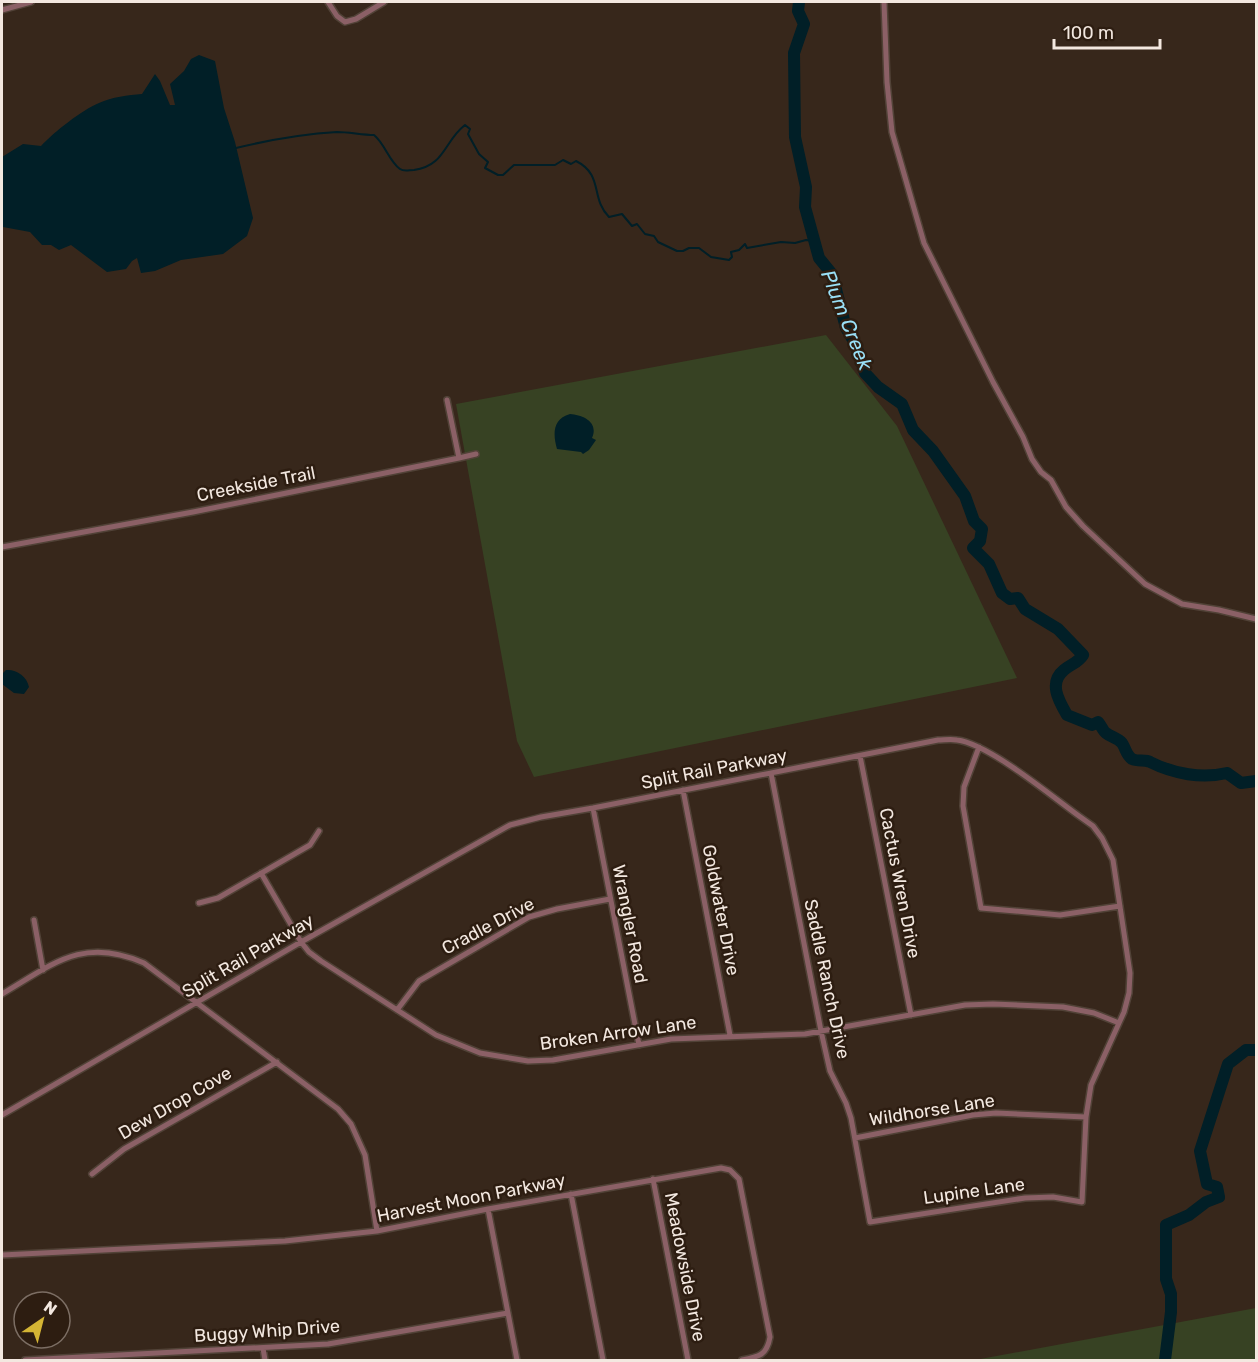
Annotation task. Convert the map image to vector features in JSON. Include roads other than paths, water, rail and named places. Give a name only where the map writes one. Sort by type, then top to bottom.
[{"type":"street","points":[[2,10],[31,2]]},
{"type":"street","points":[[328,2],[337,16],[345,22],[356,19],[384,2]]},
{"type":"street","points":[[884,2],[886,82],[892,132],[924,243],[1032,459],[1041,472],[1051,480],[1066,507],[1083,526],[1145,584],[1182,604],[1257,619]]},
{"type":"street","points":[[447,400],[459,458]]},
{"type":"street","name":"Creekside Trail","points":[[2,547],[193,512],[476,454]]},
{"type":"street","name":"Split Rail Parkway","points":[[2,1115],[301,942],[510,825],[541,817],[938,740],[956,740],[991,753],[1093,826],[1113,860],[1130,973],[1129,993],[1119,1023],[1091,1085],[1086,1117],[1082,1202]]},
{"type":"street","points":[[979,747],[964,787],[963,806],[981,908],[1060,915],[1120,906]]},
{"type":"street","name":"Cactus Wren Drive","points":[[860,756],[911,1015]]},
{"type":"street","name":"Saddle Ranch Drive","points":[[771,773],[820,1031],[831,1071],[846,1103],[855,1138],[870,1222]]},
{"type":"street","name":"Goldwater Drive","points":[[683,790],[730,1035]]},
{"type":"street","name":"Wrangler Road","points":[[593,808],[639,1044]]},
{"type":"street","points":[[200,903],[218,898],[310,845],[319,831]]},
{"type":"street","name":"Broken Arrow Lane","points":[[261,873],[301,942],[321,962],[436,1035],[458,1046],[505,1058],[553,1060],[671,1039],[805,1034],[965,1005],[1063,1007],[1094,1013],[1119,1023]]},
{"type":"street","name":"Cradle Drive","points":[[396,1010],[420,981],[529,917],[610,899]]},
{"type":"street","points":[[34,920],[43,970]]},
{"type":"street","points":[[2,994],[43,970],[73,956],[91,951],[124,954],[144,963],[338,1109],[351,1124],[365,1155],[377,1231]]},
{"type":"street","name":"Dew Drop Cove","points":[[92,1174],[124,1149],[277,1062]]},
{"type":"street","name":"Wildhorse Lane","points":[[855,1138],[984,1114],[1012,1113],[1086,1117]]},
{"type":"street","name":"Harvest Moon Parkway","points":[[2,1255],[285,1241],[377,1231],[721,1168],[730,1170],[739,1179],[770,1337],[768,1347],[761,1354],[756,1358],[742,1360]]},
{"type":"street","name":"Meadowside Drive","points":[[653,1179],[688,1360]]},
{"type":"street","points":[[571,1194],[603,1360]]},
{"type":"street","name":"Lupine Lane","points":[[870,1222],[1025,1198],[1053,1197],[1082,1202]]},
{"type":"street","points":[[488,1209],[517,1360]]},
{"type":"street","name":"Buggy Whip Drive","points":[[25,1360],[328,1344],[508,1312]]},
{"type":"street","points":[[263,1348],[265,1360]]},
{"type":"street","points":[[168,1352],[169,1360]]},
{"type":"water","points":[[199,55],[215,61],[224,108],[235,142],[253,218],[247,236],[223,254],[181,260],[155,271],[141,273],[137,258],[126,269],[107,272],[71,245],[59,250],[51,245],[42,245],[30,232],[3,227],[2,233],[2,157],[23,144],[41,146],[68,122],[99,103],[109,99],[142,94],[155,74],[170,105],[175,105],[170,84],[184,71],[191,59]]},
{"type":"water","points":[[570,414],[585,418],[592,424],[594,432],[592,438],[596,440],[583,454],[557,449],[555,428],[564,416]]},
{"type":"water","points":[[6,670],[17,672],[26,680],[29,687],[24,694],[14,693],[2,684],[2,674]]},
{"type":"waterway","name":"Plum Creek","points":[[799,2],[798,11],[804,24],[794,53],[795,137],[806,187],[805,207],[819,258],[832,274],[846,328],[856,345],[865,373],[878,387],[902,404],[913,430],[933,451],[965,496],[974,521],[982,529],[980,541],[973,548],[989,564],[1002,593],[1010,599],[1018,598],[1025,609],[1058,629],[1083,655],[1064,670],[1057,681],[1056,692],[1067,715],[1092,725],[1098,722],[1105,732],[1122,743],[1128,756],[1134,760],[1148,761],[1169,770],[1188,774],[1208,776],[1227,773],[1241,783],[1256,781]]},
{"type":"waterway","points":[[236,148],[324,133],[374,135],[393,162],[405,171],[424,168],[432,164],[465,125],[470,129],[468,134],[479,154],[488,162],[485,168],[498,175],[503,175],[514,165],[555,165],[563,160],[571,164],[576,161],[590,173],[603,210],[609,217],[622,214],[632,226],[637,224],[645,234],[654,236],[658,242],[677,251],[699,248],[711,257],[729,260],[732,257],[731,252],[739,250],[745,244],[747,248],[781,242],[815,241]]},
{"type":"waterway","name":"Plum Creek","points":[[1165,1360],[1171,1312],[1171,1294],[1166,1279],[1166,1225],[1189,1215],[1206,1202],[1219,1197],[1217,1187],[1207,1184],[1200,1151],[1228,1064],[1246,1050],[1256,1050]]}]
